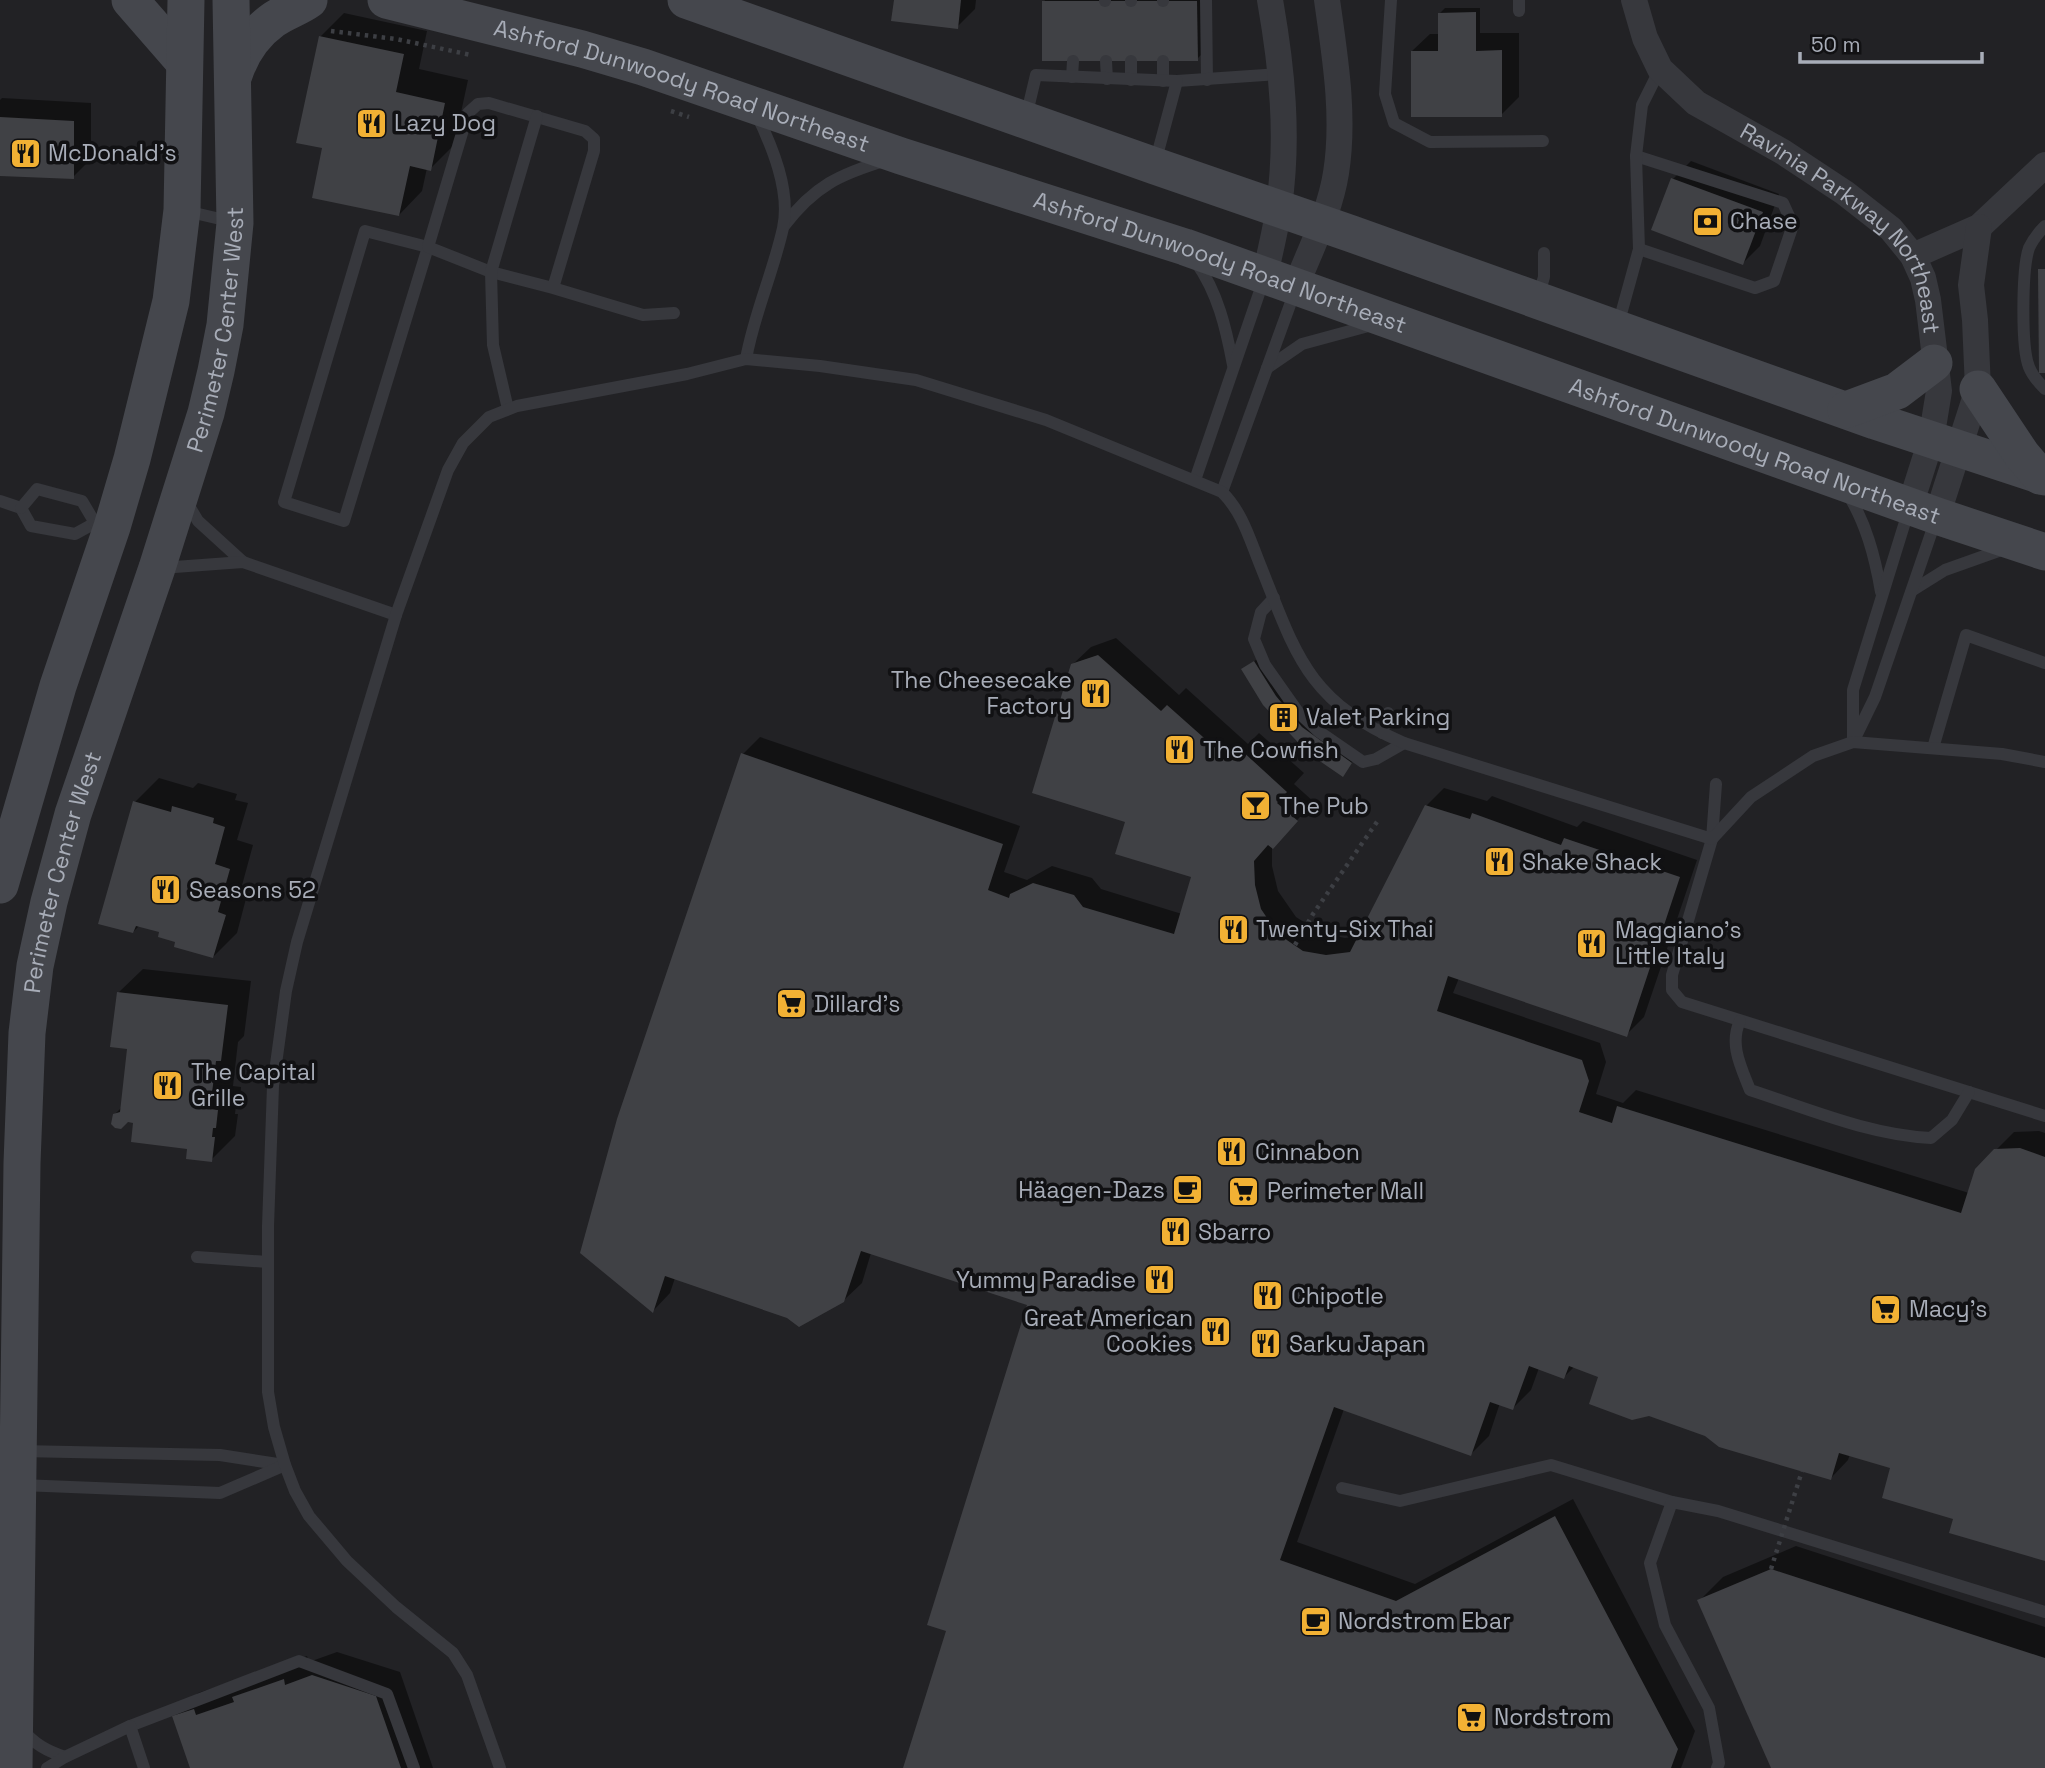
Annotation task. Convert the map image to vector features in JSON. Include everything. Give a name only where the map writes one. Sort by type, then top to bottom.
[{"type":"main road","points":[[130,0],[184,62]]},
{"type":"main road","name":"Perimeter Center West","points":[[0,886],[5,849],[58,686],[104,525],[132,459],[171,301],[182,210],[186,0]]},
{"type":"main road","name":"Perimeter Center West","points":[[14,1768],[16,1720],[9,1467],[27,1033],[35,966],[48,901],[73,814],[162,555],[206,413],[216,371],[225,325],[235,223],[231,0]]},
{"type":"main road","points":[[233,76],[244,51],[258,34],[274,19],[309,0]]},
{"type":"main road","name":"Ashford Dunwoody Road Northeast","points":[[386,0],[582,49],[751,103],[901,156],[1185,247],[2033,548]]},
{"type":"main road","points":[[694,1],[1945,445],[2042,477]]},
{"type":"main road","points":[[1846,410],[1897,391],[1934,363]]},
{"type":"main road","points":[[1978,389],[2022,455],[2042,477]]},
{"type":"main road","points":[[104,525],[162,555]]},
{"type":"street","points":[[1270,0],[1280,74],[1284,151],[1279,208],[1281,281]]},
{"type":"street","points":[[1281,281],[1321,223],[1335,176],[1340,141],[1338,94],[1327,0]]},
{"type":"street","name":"Ravinia Parkway Northeast","points":[[1634,0],[1645,38],[1660,69],[1696,103],[1783,152],[1845,193],[1891,229],[1913,256],[1923,278],[1928,300],[1945,445]]},
{"type":"street","points":[[1913,256],[1979,227],[2045,165]]},
{"type":"street","name":"Ravinia Parkway Northeast","points":[[1923,511],[1945,445],[1978,389],[1976,320],[1971,285],[1979,227]]},
{"type":"lane","points":[[1206,0],[1207,80]]},
{"type":"lane","points":[[1391,0],[1385,94],[1395,123],[1430,142],[1543,141]]},
{"type":"lane","points":[[1072,77],[1073,61]]},
{"type":"lane","points":[[1106,61],[1107,79]]},
{"type":"lane","points":[[1131,61],[1131,80]]},
{"type":"lane","points":[[1155,166],[1170,81],[1163,61]]},
{"type":"lane","points":[[1618,328],[1639,248],[1636,156],[1642,105],[1660,69]]},
{"type":"lane","points":[[1025,120],[1036,75],[1170,81],[1280,74]]},
{"type":"lane","points":[[553,288],[594,151],[594,139],[585,131],[537,116],[489,103],[478,104],[468,113],[429,247],[344,521],[284,502],[365,231],[429,247],[491,272],[643,315],[674,313]]},
{"type":"lane","points":[[751,103],[766,132],[777,163],[783,195],[784,226]]},
{"type":"lane","points":[[508,409],[493,345],[491,272],[537,116]]},
{"type":"lane","points":[[746,359],[751,329],[784,226],[801,203],[846,174],[901,156]]},
{"type":"lane","points":[[1636,156],[1783,204],[1793,225],[1774,281],[1755,288],[1639,248]]},
{"type":"lane","points":[[182,210],[235,223]]},
{"type":"lane","points":[[2045,226],[2037,233],[2029,248],[2025,265],[2024,313],[2029,369],[2045,389]]},
{"type":"lane","points":[[1185,247],[1207,278],[1216,299],[1224,320],[1234,369]]},
{"type":"lane","points":[[1537,300],[1544,277],[1544,253]]},
{"type":"lane","points":[[1222,492],[1267,368],[1281,281]]},
{"type":"lane","points":[[1195,481],[1234,369],[1281,281]]},
{"type":"lane","points":[[1267,368],[1302,344],[1394,321]]},
{"type":"lane","points":[[500,1768],[467,1675],[453,1653],[396,1607],[347,1561],[310,1516],[295,1491],[285,1465],[268,1392],[268,1262],[273,1086],[286,991],[297,942],[396,615],[448,470],[463,443],[489,417],[517,406],[698,372],[746,359],[820,366],[915,380],[1046,420],[1222,492],[1240,514],[1287,636],[1301,662],[1321,690],[1340,707],[1404,743],[1712,839]]},
{"type":"lane","points":[[1834,478],[1844,488],[1860,517],[1876,563],[1882,597]]},
{"type":"lane","points":[[0,501],[21,508],[31,526],[75,534],[104,525],[82,501],[37,489],[21,508]]},
{"type":"lane","points":[[180,493],[198,521],[243,562]]},
{"type":"lane","points":[[1853,741],[1875,697],[1912,590],[1923,511]]},
{"type":"lane","points":[[1853,741],[1853,690],[1882,597],[1923,511]]},
{"type":"lane","points":[[1912,590],[1951,567],[2033,548]]},
{"type":"lane","points":[[162,555],[243,562],[396,615]]},
{"type":"lane","points":[[1274,598],[1261,612],[1254,639],[1265,665],[1298,712],[1318,731],[1363,762],[1376,759],[1404,743]]},
{"type":"lane","points":[[1933,748],[1966,635],[2045,663]]},
{"type":"lane","points":[[1382,733],[1388,713]]},
{"type":"lane","points":[[1712,839],[1751,797],[1813,756],[1853,741],[2002,754],[2045,762]]},
{"type":"lane","points":[[1716,784],[1712,839],[1672,975],[1672,990],[1682,1003],[2045,1116]]},
{"type":"lane","points":[[1740,1021],[1735,1032],[1737,1057],[1750,1090],[1839,1120],[1908,1137],[1931,1138],[1952,1119],[1969,1092]]},
{"type":"lane","points":[[198,1257],[268,1262]]},
{"type":"lane","points":[[9,1467],[220,1455],[285,1465]]},
{"type":"lane","points":[[9,1467],[220,1493],[285,1465]]},
{"type":"lane","points":[[1342,1488],[1400,1501],[1550,1465],[1672,1502],[1718,1511],[2045,1612]]},
{"type":"lane","points":[[1672,1502],[1650,1563],[1665,1625],[1709,1708],[1719,1763],[1717,1768]]},
{"type":"lane","points":[[47,1768],[130,1726],[299,1661],[387,1694],[414,1768]]},
{"type":"lane","points":[[16,1720],[31,1740],[48,1752],[65,1757]]},
{"type":"lane","points":[[130,1726],[144,1768]]},
{"type":"path","points":[[331,31],[396,39],[477,56]]},
{"type":"path","points":[[668,110],[694,118]]},
{"type":"path","points":[[1295,945],[1313,914],[1380,820]]},
{"type":"path","points":[[1771,1569],[1802,1471]]},
{"type":"shaded area","points":[[0,0],[2045,0],[2045,1768],[0,1768]]},
{"type":"building","points":[[894,0],[961,0],[958,29],[891,21]]},
{"type":"building","points":[[1042,1],[1197,1],[1198,61],[1042,61]]},
{"type":"building","points":[[1476,12],[1476,51],[1502,50],[1502,117],[1411,117],[1411,51],[1438,51],[1438,13]]},
{"type":"building","name":"Lazy Dog","points":[[319,36],[404,54],[396,92],[445,103],[431,171],[410,166],[399,216],[312,198],[322,148],[296,143]]},
{"type":"building","points":[[0,117],[74,121],[74,179],[0,176]]},
{"type":"building","name":"Chase","points":[[1671,178],[1763,212],[1743,265],[1651,230]]},
{"type":"building","points":[[2038,269],[2045,269],[2045,373],[2039,373]]},
{"type":"building","name":"Perimeter Mall","points":[[1098,655],[1161,711],[1167,705],[1230,761],[1240,749],[1287,792],[1277,803],[1298,821],[1273,849],[1268,845],[1254,861],[1255,885],[1261,909],[1278,934],[1303,951],[1326,955],[1350,952],[1425,805],[1470,819],[1472,813],[1561,845],[1564,838],[1680,877],[1627,1037],[1448,976],[1437,1011],[1582,1060],[1589,1081],[1579,1112],[1612,1123],[1617,1106],[1961,1213],[1975,1169],[1994,1149],[2020,1148],[2045,1157],[2045,1561],[1949,1533],[1953,1519],[1882,1498],[1890,1468],[1839,1453],[1831,1480],[1719,1447],[1705,1436],[1649,1416],[1632,1420],[1589,1404],[1598,1377],[1569,1366],[1564,1379],[1529,1366],[1513,1410],[1490,1402],[1471,1456],[1334,1407],[1280,1560],[1396,1601],[1555,1516],[1678,1749],[1671,1768],[903,1768],[946,1631],[927,1625],[1027,1305],[861,1251],[844,1302],[799,1327],[787,1318],[665,1276],[653,1313],[580,1253],[617,1119],[741,753],[1003,844],[988,890],[1009,898],[1010,894],[1033,883],[1074,895],[1083,907],[1174,934],[1191,877],[1115,854],[1125,822],[1032,793],[1071,664]]},
{"type":"building","name":"Valet Parking","points":[[1254,661],[1276,696],[1302,727],[1352,763],[1343,777],[1308,753],[1263,705],[1241,669]]},
{"type":"building","name":"Seasons 52","points":[[133,801],[171,812],[172,806],[214,818],[213,823],[225,827],[215,864],[230,869],[218,912],[226,915],[213,958],[174,947],[175,942],[158,937],[159,932],[136,926],[133,933],[98,924]]},
{"type":"building","name":"The Capital Grille","points":[[117,992],[228,1005],[221,1061],[216,1061],[210,1109],[218,1110],[216,1128],[213,1128],[212,1137],[215,1137],[212,1162],[186,1159],[187,1149],[131,1142],[133,1123],[128,1122],[121,1129],[111,1124],[113,1114],[120,1112],[127,1049],[110,1047]]},
{"type":"building","points":[[1771,1569],[2045,1658],[2045,1768],[1771,1768],[1697,1600]]},
{"type":"building","points":[[312,1675],[376,1696],[401,1768],[190,1768],[172,1716],[194,1709],[196,1715],[234,1702],[232,1697],[284,1679],[285,1685]]},
{"type":"place","name":"Lazy Dog","points":[[371,123]]},
{"type":"place","name":"McDonald's","points":[[25,153]]},
{"type":"place","name":"Chase","points":[[1707,221]]},
{"type":"place","name":"The Cheesecake Factory","points":[[1095,693]]},
{"type":"place","name":"Valet Parking","points":[[1283,717]]},
{"type":"place","name":"The Cowfish","points":[[1180,750]]},
{"type":"place","name":"The Pub","points":[[1256,806]]},
{"type":"place","name":"Shake Shack","points":[[1499,862]]},
{"type":"place","name":"Seasons 52","points":[[166,890]]},
{"type":"place","name":"Twenty-Six Thai","points":[[1233,929]]},
{"type":"place","name":"Maggiano's Little Italy","points":[[1592,943]]},
{"type":"place","name":"Dillard's","points":[[791,1004]]},
{"type":"place","name":"The Capital Grille","points":[[168,1085]]},
{"type":"place","name":"Cinnabon","points":[[1232,1152]]},
{"type":"place","name":"Häagen-Dazs","points":[[1188,1190]]},
{"type":"place","name":"Perimeter Mall","points":[[1244,1191]]},
{"type":"place","name":"Sbarro","points":[[1175,1232]]},
{"type":"place","name":"Yummy Paradise","points":[[1159,1280]]},
{"type":"place","name":"Chipotle","points":[[1268,1296]]},
{"type":"place","name":"Macy's","points":[[1886,1309]]},
{"type":"place","name":"Great American Cookies","points":[[1216,1331]]},
{"type":"place","name":"Sarku Japan","points":[[1266,1344]]},
{"type":"place","name":"Nordstrom Ebar","points":[[1315,1621]]},
{"type":"place","name":"Nordstrom","points":[[1471,1717]]}]
